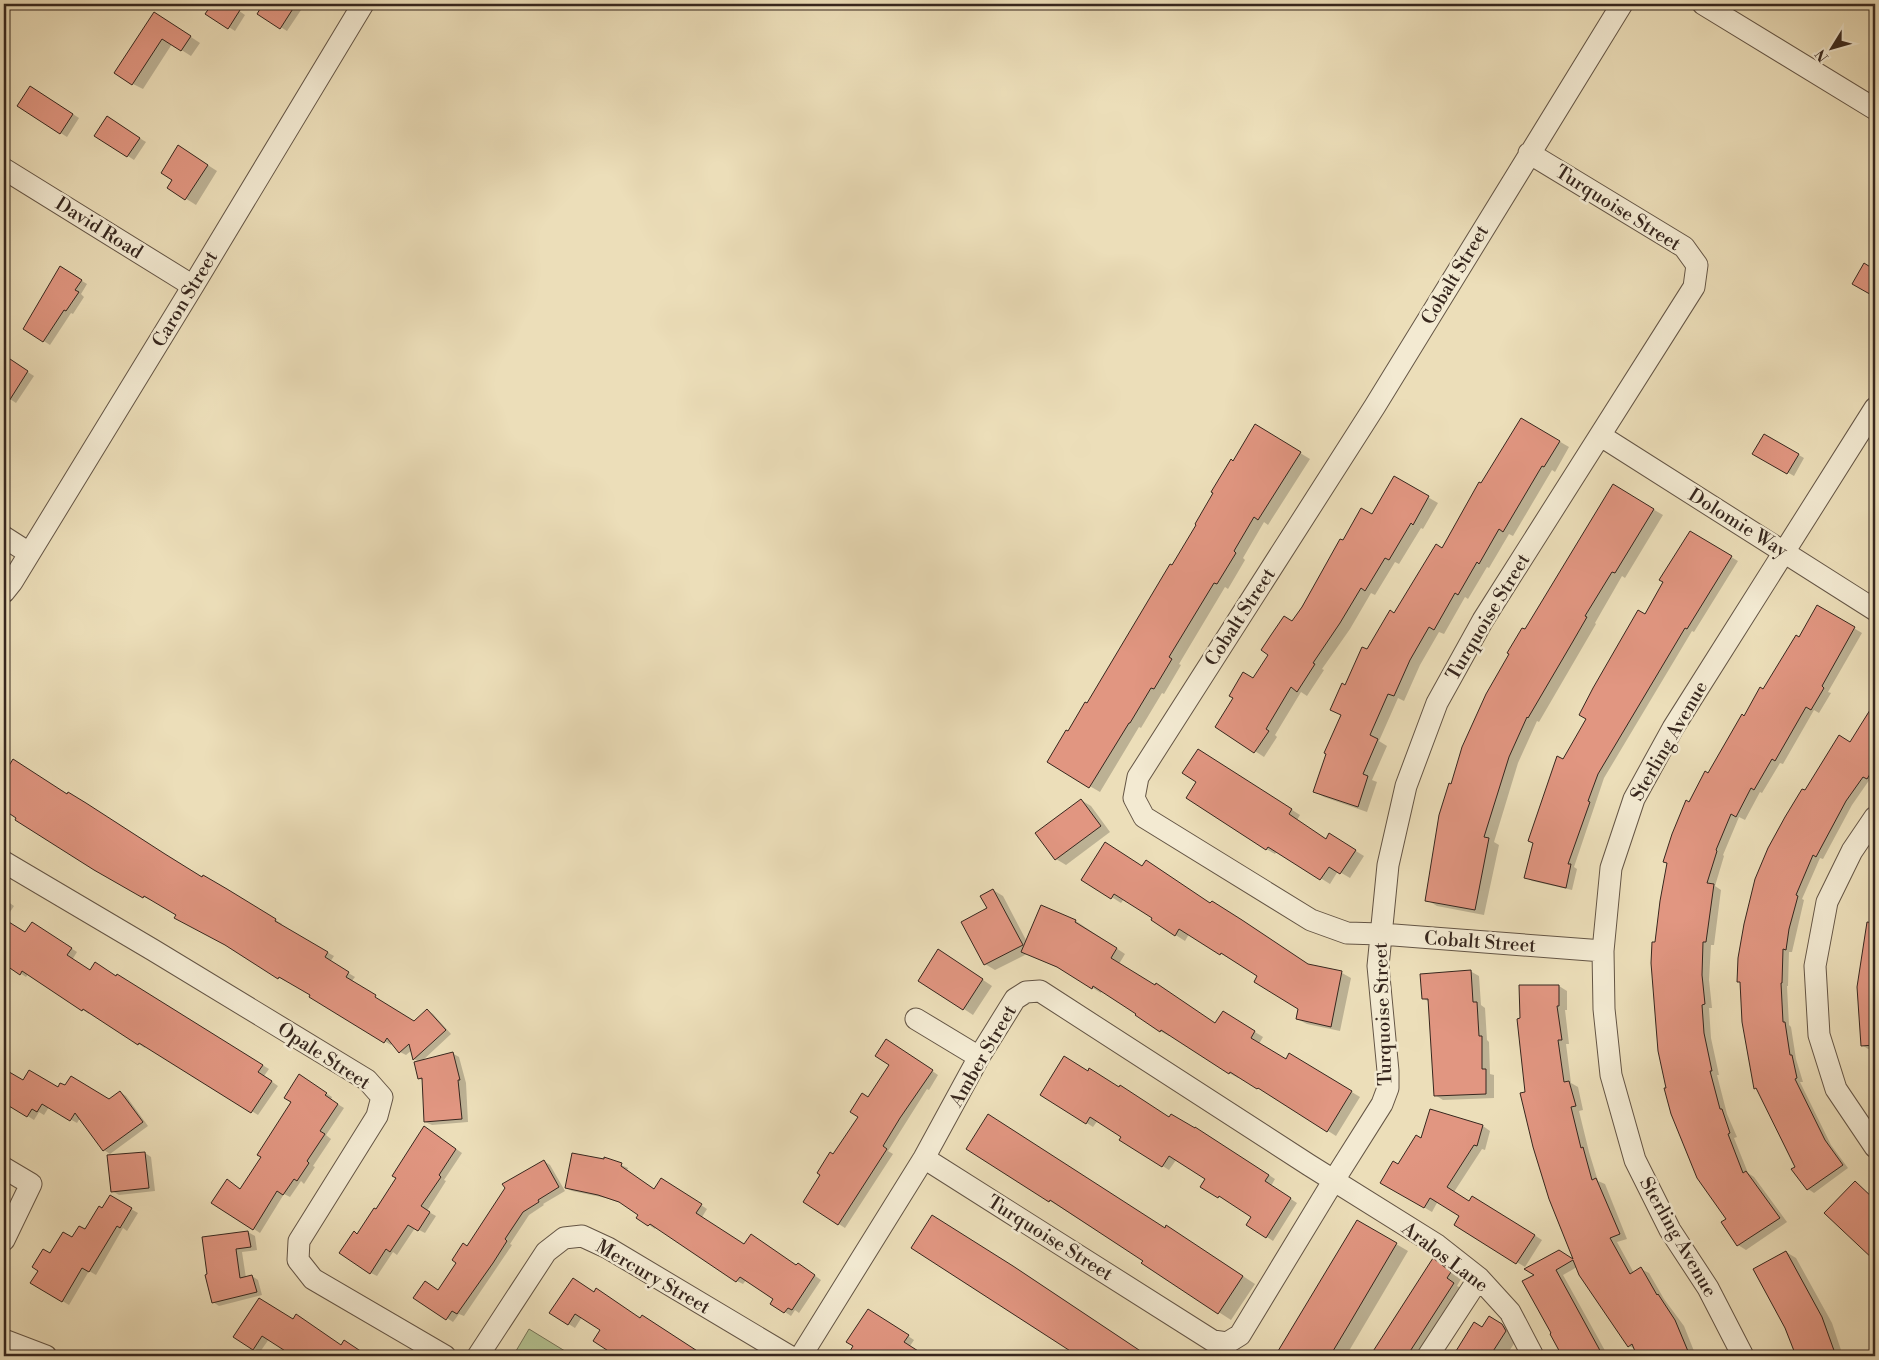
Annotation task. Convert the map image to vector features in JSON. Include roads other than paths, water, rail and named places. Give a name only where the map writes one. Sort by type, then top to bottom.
[{"type":"street","name":"Caron Street","points":[[4,592],[12,582],[193,286],[363,4]]},
{"type":"street","name":"Cobalt Street","points":[[1603,951],[1347,933],[1311,920],[1144,817],[1134,798],[1138,777],[1375,406],[1622,4]]},
{"type":"street","points":[[1703,4],[1875,109]]},
{"type":"street","name":"Turquoise Street","points":[[924,1158],[1213,1341],[1227,1343],[1240,1335],[1382,1104],[1388,1088],[1378,966],[1388,865],[1406,786],[1437,703],[1483,620],[1694,287],[1696,265],[1684,247],[1529,154]]},
{"type":"street","name":"David Road","points":[[4,170],[193,286]]},
{"type":"street","name":"Sterling Avenue","points":[[1744,1356],[1708,1288],[1670,1230],[1635,1160],[1611,1075],[1604,1009],[1603,951],[1611,868],[1634,799],[1673,728],[1875,408]]},
{"type":"street","name":"Dolomie Way","points":[[1601,436],[1875,610]]},
{"type":"street","points":[[4,538],[29,553]]},
{"type":"street","points":[[1875,816],[1852,851],[1827,902],[1815,966],[1819,1035],[1836,1089],[1875,1148]]},
{"type":"street","name":"Opale Street","points":[[4,862],[367,1080],[382,1098],[377,1116],[299,1241],[298,1260],[313,1279],[445,1356]]},
{"type":"street","name":"Amber Street","points":[[801,1356],[924,1158],[1015,999],[1026,992],[1040,992],[1334,1180]]},
{"type":"street","points":[[916,1019],[980,1058]]},
{"type":"street","points":[[4,1168],[31,1184],[4,1240]]},
{"type":"street","name":"Aralos Lane","points":[[1334,1180],[1437,1245],[1480,1278],[1510,1312],[1533,1356]]},
{"type":"street","name":"Mercury Street","points":[[478,1356],[546,1252],[564,1238],[582,1236],[608,1248],[789,1356]]},
{"type":"street","points":[[1428,1356],[1480,1278]]},
{"type":"street","points":[[4,1340],[46,1356]]}]
